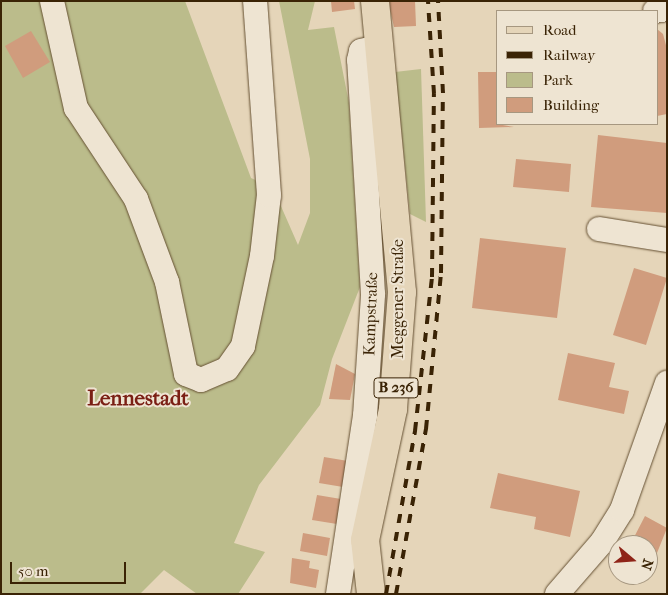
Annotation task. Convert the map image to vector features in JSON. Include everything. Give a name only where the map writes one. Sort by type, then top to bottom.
[{"type":"main road","name":"Meggener Straße","points":[[370,591],[365,540],[393,410],[402,302],[375,1]]},
{"type":"street","points":[[52,1],[76,108],[147,224],[167,282],[186,374],[201,380],[227,369],[243,346],[262,256],[269,195],[255,1]]},
{"type":"street","name":"Kampstraße","points":[[338,594],[365,416],[373,294],[359,60],[361,51],[379,47]]},
{"type":"street","points":[[600,229],[667,240]]},
{"type":"street","points":[[557,594],[602,542],[622,510],[667,383]]},
{"type":"green space","points":[[1,1],[185,1],[251,178],[273,188],[298,245],[310,213],[310,159],[279,1],[315,1],[308,30],[334,27],[349,103],[360,287],[332,359],[320,405],[259,485],[234,543],[265,552],[238,594],[197,594],[164,570],[140,594],[1,594]]},
{"type":"green space","points":[[421,69],[426,222],[410,214],[395,72]]},
{"type":"building","points":[[331,1],[354,1],[355,9],[332,12]]},
{"type":"building","points":[[388,1],[415,1],[416,26],[394,27]]},
{"type":"building","points":[[658,30],[663,34],[667,49],[667,114],[658,116]]},
{"type":"building","points":[[31,31],[50,62],[23,78],[5,46]]},
{"type":"building","points":[[478,72],[496,72],[496,125],[514,127],[479,128]]},
{"type":"building","points":[[598,135],[667,143],[667,213],[591,207]]},
{"type":"building","points":[[516,159],[571,164],[569,192],[513,187]]},
{"type":"building","points":[[480,238],[566,248],[557,318],[472,308]]},
{"type":"building","points":[[634,268],[667,278],[646,345],[613,335]]},
{"type":"building","points":[[568,353],[615,363],[609,387],[629,391],[624,414],[558,400]]},
{"type":"building","points":[[336,364],[355,374],[350,400],[329,399]]},
{"type":"building","points":[[324,457],[348,461],[343,487],[319,483]]},
{"type":"building","points":[[498,473],[580,491],[570,537],[534,529],[536,517],[490,508]]},
{"type":"building","points":[[317,495],[341,499],[337,524],[312,520]]},
{"type":"building","points":[[645,516],[667,528],[658,550],[658,535],[635,535]]},
{"type":"building","points":[[303,533],[330,538],[327,556],[300,551]]},
{"type":"building","points":[[292,558],[310,561],[309,568],[319,570],[316,588],[290,583]]},
{"type":"railway","points":[[386,594],[415,431],[432,277],[434,94],[428,1]]},
{"type":"railway","points":[[396,594],[426,429],[441,273],[443,93],[438,1]]},
{"type":"district","name":"Lennestadt","points":[[138,398]]}]
